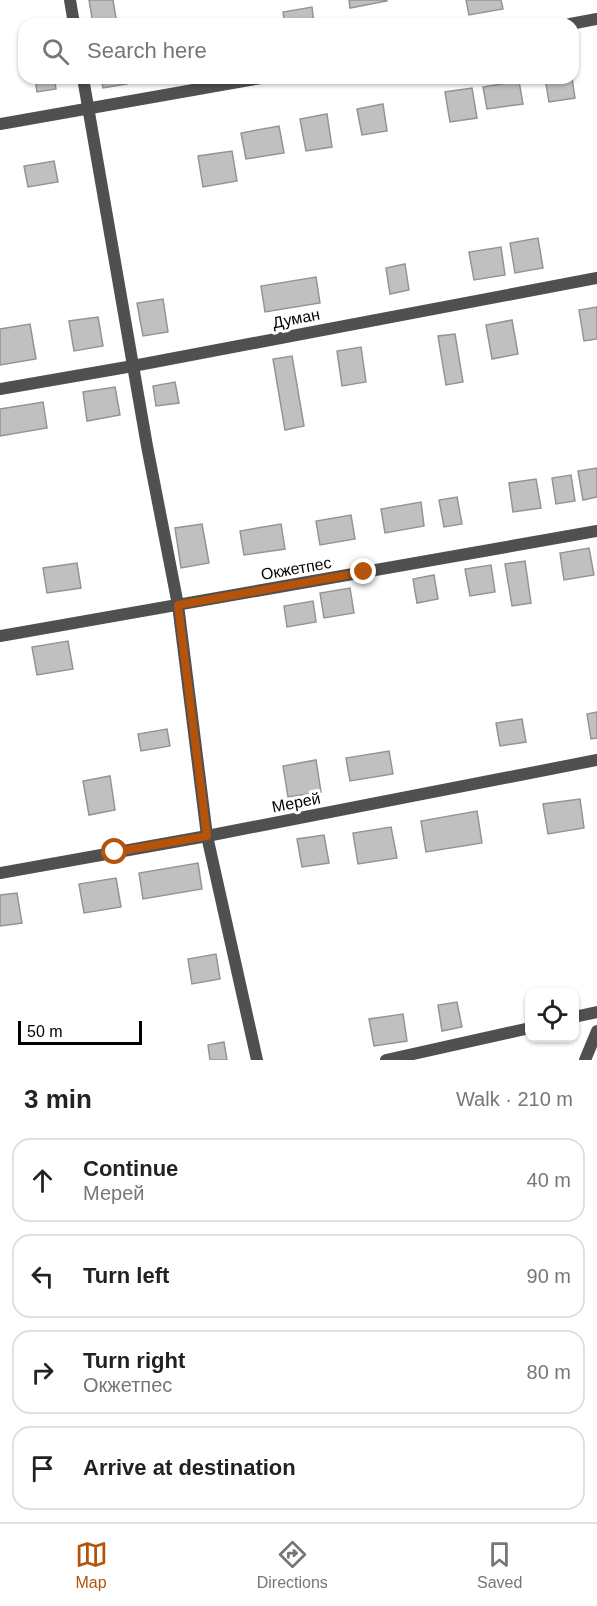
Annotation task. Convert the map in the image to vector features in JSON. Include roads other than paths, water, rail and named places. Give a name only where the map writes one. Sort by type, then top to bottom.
[{"type":"street","points":[[70,0],[73,18]]},
{"type":"street","points":[[579,22],[597,19]]},
{"type":"street","points":[[84,84],[133,366],[178,605],[207,836],[257,1060]]},
{"type":"street","points":[[0,124],[226,84]]},
{"type":"street","name":"Думан","points":[[0,389],[597,278]]},
{"type":"street","name":"Окжетпес","points":[[0,636],[597,531]]},
{"type":"street","name":"Мерей","points":[[0,873],[207,836],[597,760]]},
{"type":"street","points":[[579,1016],[597,1012]]},
{"type":"street","points":[[386,1060],[525,1029]]},
{"type":"street","points":[[585,1060],[597,1031]]}]
